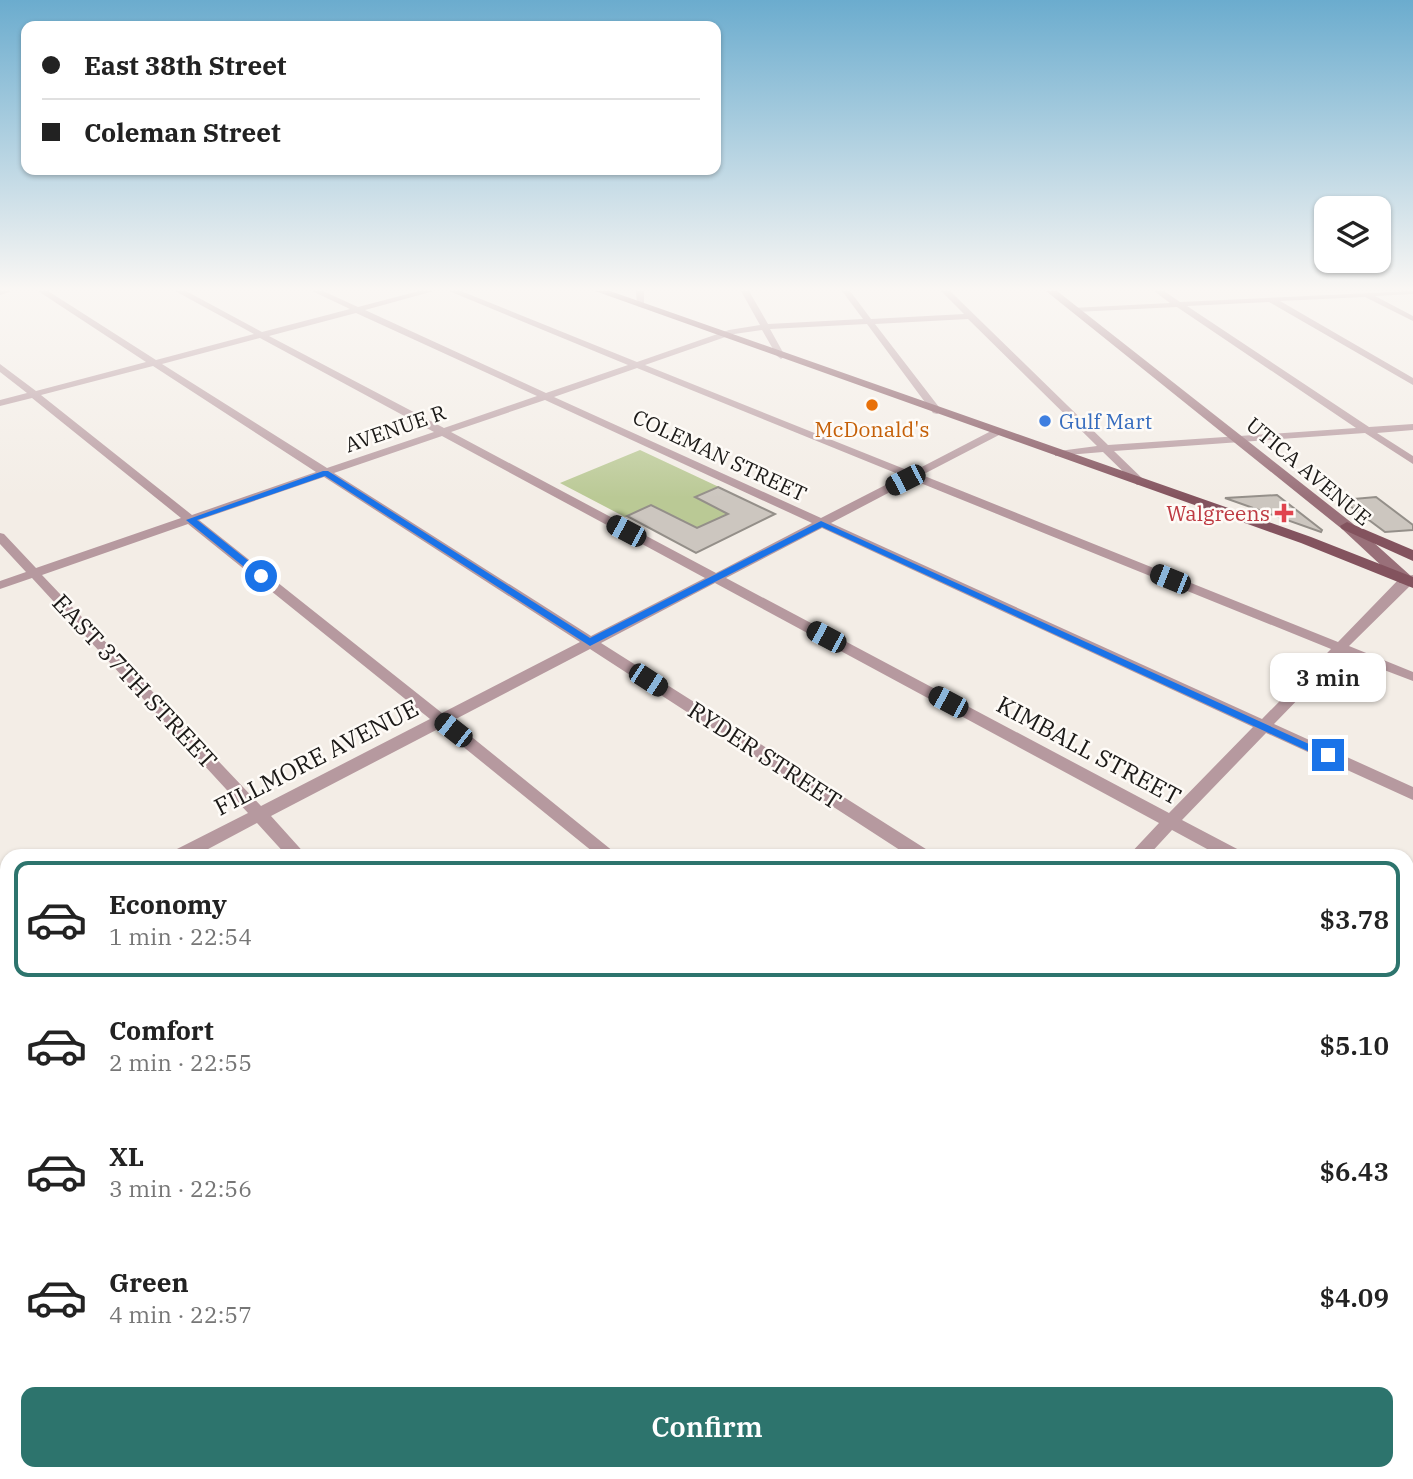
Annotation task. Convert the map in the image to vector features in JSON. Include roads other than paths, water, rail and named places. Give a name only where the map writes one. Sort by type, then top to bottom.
[{"type":"main road","points":[[793,360],[1411,578]]},
{"type":"main road","name":"UTICA AVENUE","points":[[1138,360],[1347,526],[1353,535],[1383,560],[1411,578]]},
{"type":"main road","points":[[1347,526],[1413,556]]},
{"type":"main road","points":[[1306,540],[1383,560]]},
{"type":"street","name":"RYDER STREET","points":[[149,360],[912,849]]},
{"type":"street","points":[[0,403],[165,360]]},
{"type":"street","name":"KIMBALL STREET","points":[[308,360],[1222,849]]},
{"type":"street","name":"COLEMAN STREET","points":[[466,360],[1413,794]]},
{"type":"street","points":[[625,360],[1413,677]]},
{"type":"street","name":"AVENUE R","points":[[0,585],[651,360]]},
{"type":"street","points":[[899,360],[937,411]]},
{"type":"street","points":[[1015,360],[1141,482]]},
{"type":"street","points":[[1261,360],[1413,461]]},
{"type":"street","points":[[1375,360],[1413,382]]},
{"type":"street","points":[[0,367],[601,849]]},
{"type":"street","points":[[1059,454],[1106,448],[1413,427]]},
{"type":"street","name":"FILLMORE AVENUE","points":[[192,849],[997,432]]},
{"type":"street","name":"EAST 37TH STREET","points":[[0,537],[292,849]]},
{"type":"street","points":[[1144,849],[1411,578]]},
{"type":"place","name":"McDonald's","points":[[872,405]]},
{"type":"place","name":"Gulf Mart","points":[[1045,421]]},
{"type":"place","name":"Walgreens","points":[[1284,513]]}]
